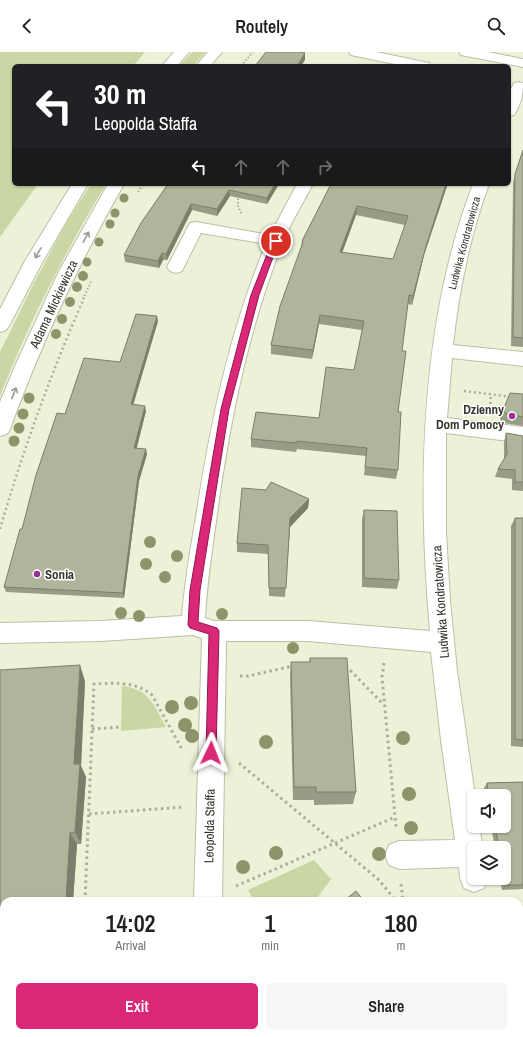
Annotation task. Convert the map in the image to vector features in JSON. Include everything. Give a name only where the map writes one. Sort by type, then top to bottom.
[{"type":"street","points":[[171,64],[182,52]]},
{"type":"street","points":[[205,64],[215,52]]},
{"type":"street","points":[[356,52],[414,64]]},
{"type":"street","points":[[466,52],[523,63]]},
{"type":"street","points":[[511,105],[517,85]]},
{"type":"street","points":[[0,326],[34,261],[79,186]]},
{"type":"street","name":"Adama Mickiewicza","points":[[0,429],[50,307],[88,233],[115,186]]},
{"type":"street","name":"Leopolda Staffa","points":[[208,897],[213,675],[195,590],[225,409],[255,295],[276,241],[304,186]]},
{"type":"street","name":"Ludwika Kondratowicza","points":[[469,841],[441,642],[434,486],[436,424],[442,350],[455,271],[480,186]]},
{"type":"street","points":[[176,267],[196,227],[276,241]]},
{"type":"street","points":[[442,350],[523,359]]},
{"type":"street","points":[[436,424],[523,435]]},
{"type":"street","points":[[0,633],[203,628],[308,631],[441,642]]},
{"type":"street","name":"Ludwika Kondratowicza","points":[[399,855],[467,873]]},
{"type":"path","points":[[242,64],[253,52]]},
{"type":"path","points":[[135,197],[142,186]]},
{"type":"path","points":[[0,529],[36,416],[91,281]]},
{"type":"path","points":[[462,390],[514,397]]},
{"type":"path","points":[[387,637],[382,677],[403,897]]},
{"type":"path","points":[[346,665],[385,706]]},
{"type":"path","points":[[213,675],[248,676],[297,666]]},
{"type":"path","points":[[344,671],[351,671]]},
{"type":"path","points":[[85,897],[94,684],[127,682],[147,690],[152,695],[191,766],[211,766]]},
{"type":"path","points":[[92,729],[121,727]]},
{"type":"path","points":[[211,740],[379,880],[393,897]]},
{"type":"path","points":[[89,814],[159,809]]},
{"type":"path","points":[[215,897],[395,817]]},
{"type":"green space","points":[[0,52],[145,52],[135,64],[12,64],[12,186],[37,186],[0,237]]},
{"type":"green space","points":[[192,52],[206,52],[195,64],[181,64]]},
{"type":"green space","points":[[90,186],[105,186],[76,235],[35,314],[0,396],[0,352],[65,225]]},
{"type":"green space","points":[[122,686],[139,691],[145,695],[154,706],[166,727],[121,731]]},
{"type":"green space","points":[[314,860],[331,879],[318,897],[252,897],[248,890]]},
{"type":"building","points":[[266,52],[305,53],[298,64],[257,64]]},
{"type":"building","points":[[523,150],[523,338],[513,337],[515,174]]},
{"type":"building","points":[[167,186],[274,186],[267,198],[229,190],[217,209],[191,204],[166,254],[162,253],[158,261],[124,255],[141,223]]},
{"type":"building","points":[[330,186],[445,186],[426,246],[413,296],[409,295],[402,351],[406,351],[398,412],[401,412],[398,470],[365,467],[367,448],[297,441],[297,443],[251,439],[256,412],[319,418],[326,367],[354,370],[364,321],[320,315],[313,350],[271,345],[280,306],[303,242],[302,241]],"holes":[[[357,206],[408,216],[393,259],[340,252]]]},
{"type":"building","points":[[136,314],[157,316],[131,404],[145,406],[134,448],[146,449],[138,476],[123,593],[4,587],[20,529],[22,529],[36,475],[57,413],[65,414],[84,358],[120,362]]},
{"type":"building","points":[[510,393],[523,394],[523,417],[506,414],[503,410]]},
{"type":"building","points":[[506,433],[523,436],[523,482],[515,482],[515,470],[498,469],[507,454]]},
{"type":"building","points":[[271,482],[309,499],[290,518],[286,588],[269,588],[268,545],[237,543],[242,488],[266,490]]},
{"type":"building","points":[[364,510],[397,511],[399,580],[364,578]]},
{"type":"building","points":[[515,518],[523,518],[523,740],[515,739]]},
{"type":"building","points":[[310,658],[347,658],[356,792],[316,792],[316,787],[294,787],[291,662],[310,662]]},
{"type":"building","points":[[80,665],[74,764],[80,764],[75,832],[70,833],[66,897],[0,897],[0,670]]},
{"type":"building","points":[[523,782],[523,885],[511,885],[511,841],[498,841],[496,833],[511,833],[511,789],[488,789],[487,783]]},
{"type":"building","points":[[356,891],[361,897],[349,897]]},
{"type":"place","name":"Dzienny Dom Pomocy","points":[[512,416]]},
{"type":"place","name":"Sonia","points":[[37,574]]},
{"type":"route","points":[[211,753],[214,631],[193,625],[195,590],[225,409],[255,295],[276,241]]}]
